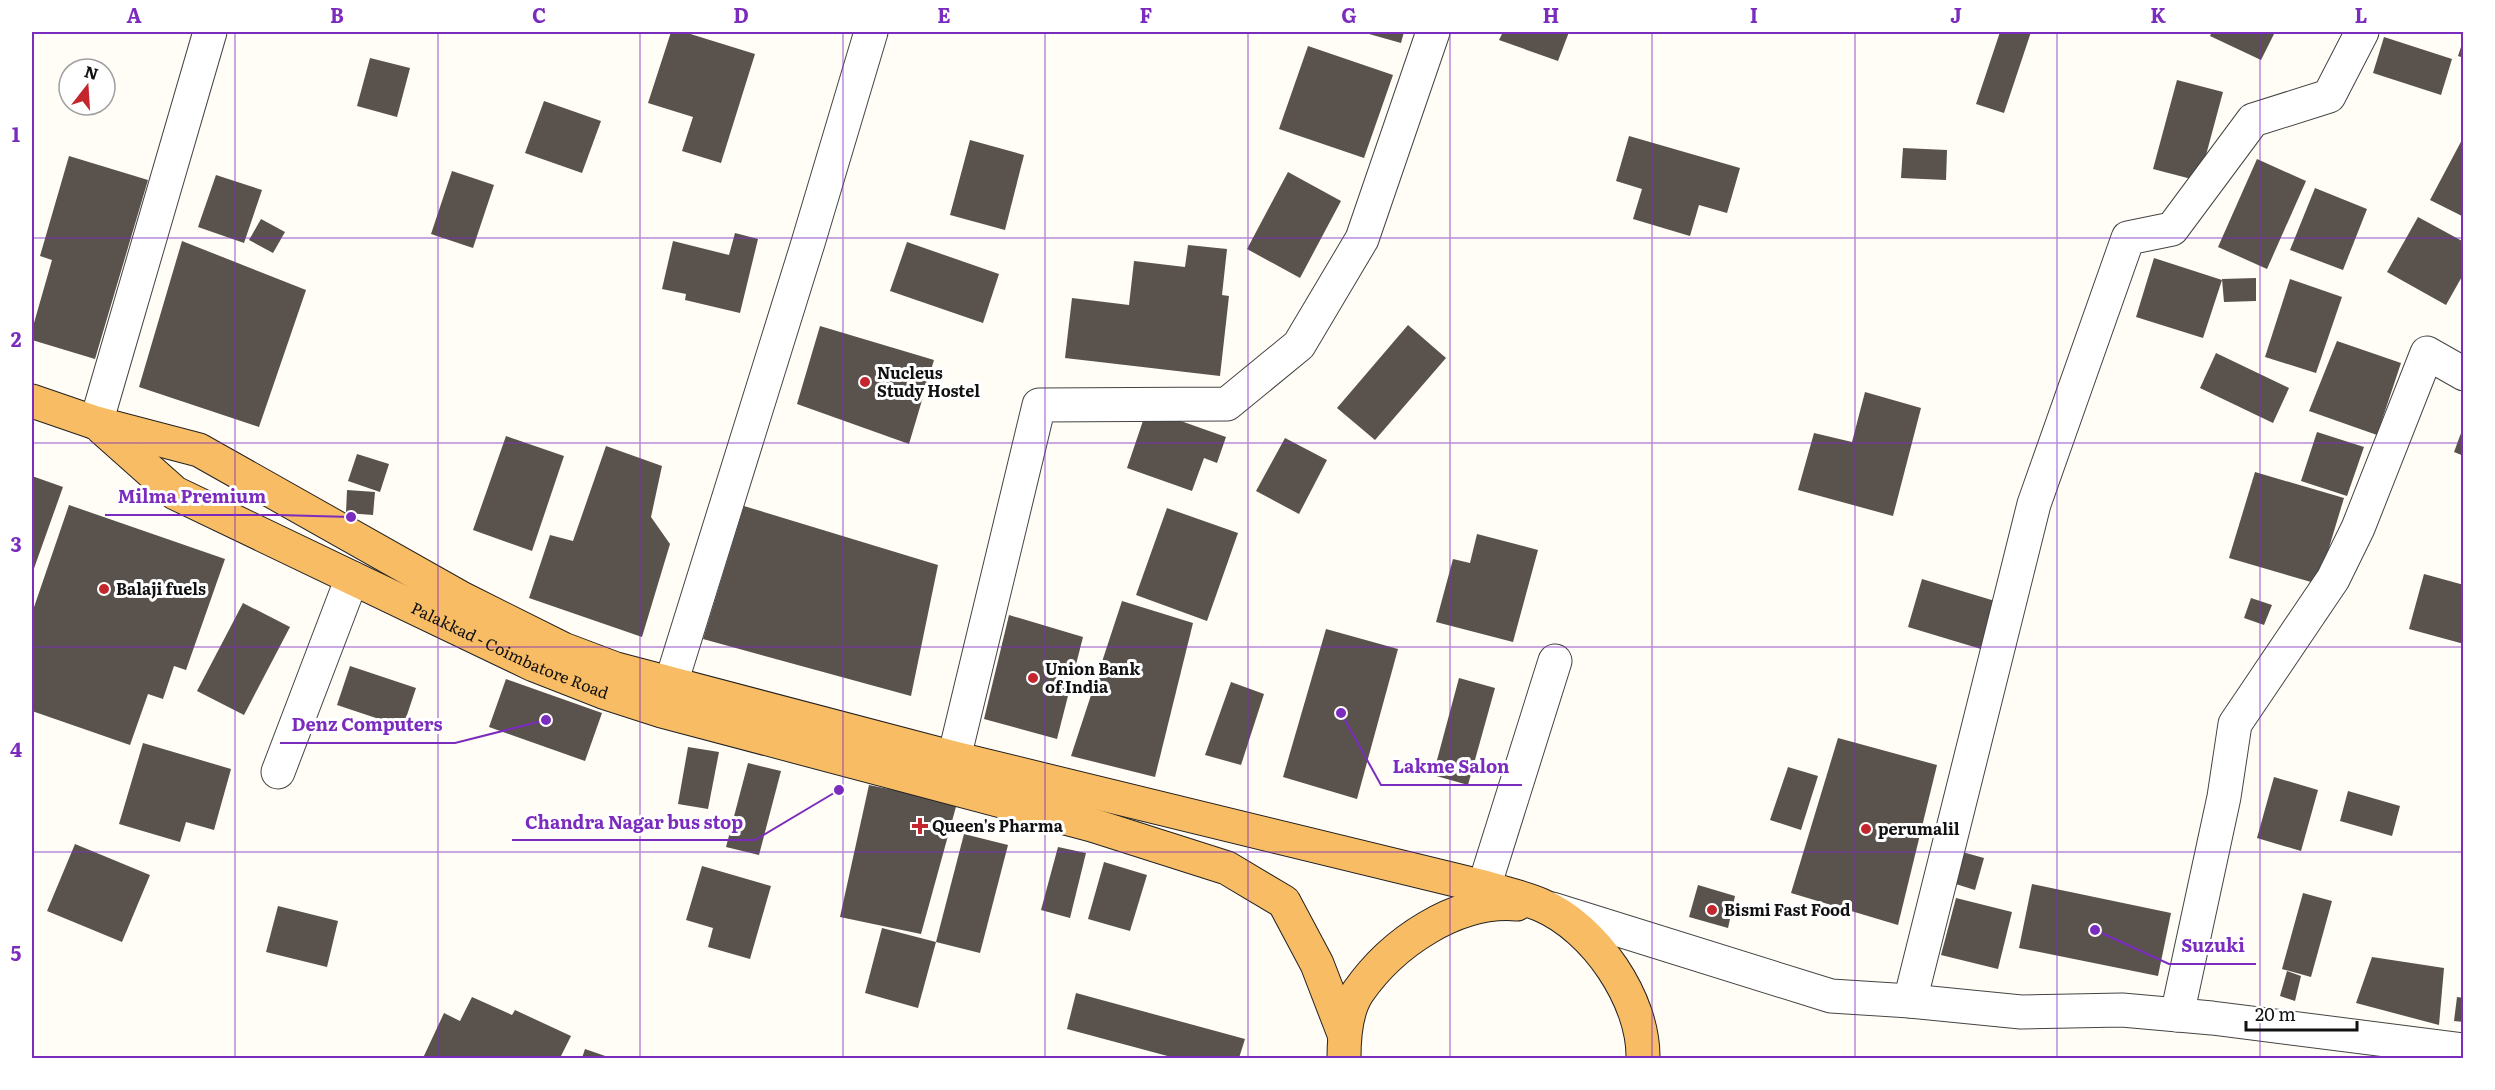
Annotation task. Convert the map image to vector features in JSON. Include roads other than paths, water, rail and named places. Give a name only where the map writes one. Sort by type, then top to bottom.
[{"type":"highway","name":"Palakkad - Coimbatore Road","points":[[32,401],[96,423],[199,450],[463,599],[563,649],[616,669],[954,758],[1484,887],[1542,906]]},
{"type":"highway","name":"Palakkad - Coimbatore Road","points":[[96,423],[175,493],[534,665],[603,692],[662,711],[1092,825],[1227,867],[1284,902],[1317,964],[1343,1050]]},
{"type":"highway","points":[[1343,1050],[1357,994],[1385,960],[1421,933],[1455,914],[1477,906],[1501,902],[1542,906],[1572,925],[1599,949],[1617,976],[1632,1006],[1643,1048],[1643,1059]]},
{"type":"street","points":[[96,423],[210,32]]},
{"type":"street","points":[[671,683],[871,32]]},
{"type":"street","points":[[954,758],[1039,405],[1227,404],[1299,345],[1362,239],[1432,32]]},
{"type":"street","points":[[1910,1000],[2034,504],[2128,238],[2172,229],[2253,120],[2328,96],[2362,32]]},
{"type":"street","points":[[2177,1016],[2224,797],[2235,724],[2333,579],[2358,528],[2427,353],[2463,374]]},
{"type":"street","points":[[278,772],[352,578]]},
{"type":"street","points":[[1484,887],[1555,661]]},
{"type":"street","points":[[1542,906],[1831,996],[1910,1000],[2021,1012],[2122,1010],[2463,1050]]},
{"type":"place","name":"Nucleus Study Hostel","points":[[865,382]]},
{"type":"place","name":"Milma Premium","points":[[351,517]]},
{"type":"place","name":"Balaji fuels","points":[[104,589]]},
{"type":"place","name":"Union Bank of India","points":[[1033,678]]},
{"type":"place","name":"Lakme Salon","points":[[1341,713]]},
{"type":"place","name":"Denz Computers","points":[[546,720]]},
{"type":"place","name":"Chandra Nagar bus stop","points":[[839,790]]},
{"type":"place","name":"Queen's Pharma","points":[[920,826]]},
{"type":"place","name":"perumalil","points":[[1866,829]]},
{"type":"place","name":"Bismi Fast Food","points":[[1712,910]]},
{"type":"place","name":"Suzuki","points":[[2095,930]]}]
